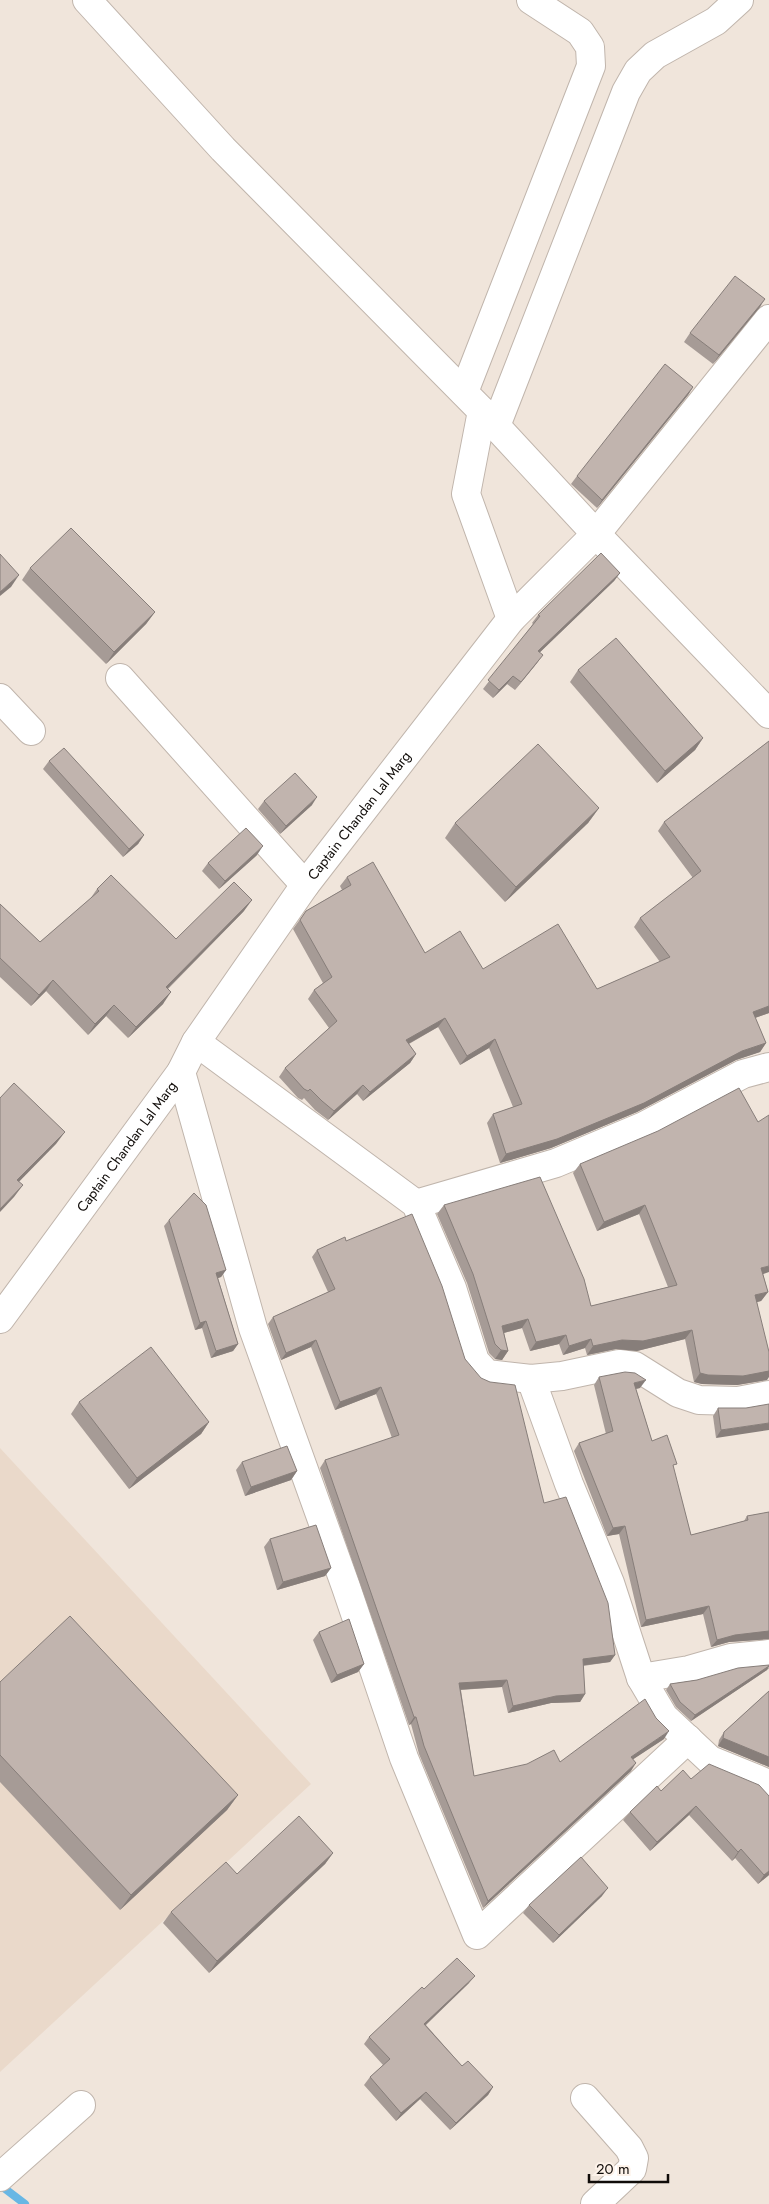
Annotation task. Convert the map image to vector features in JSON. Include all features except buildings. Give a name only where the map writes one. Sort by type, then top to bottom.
[{"type":"street","points":[[87,0],[223,149],[481,410],[596,534],[769,714]]},
{"type":"street","points":[[511,619],[466,494],[481,410],[591,66],[590,47],[580,32],[531,0]]},
{"type":"street","points":[[481,410],[626,92],[638,71],[655,55],[716,21],[739,0]]},
{"type":"street","name":"Captain Chandan Lal Marg","points":[[0,1319],[180,1072],[196,1042],[305,885],[511,619],[596,534],[769,319]]},
{"type":"street","points":[[120,678],[305,885]]},
{"type":"street","points":[[0,698],[31,731]]},
{"type":"street","points":[[196,1042],[416,1204],[452,1288],[475,1361],[481,1369],[492,1376],[531,1379],[562,1376],[619,1364],[635,1366],[678,1393],[699,1400],[738,1401],[769,1395]]},
{"type":"street","points":[[416,1204],[556,1163],[644,1126],[743,1074],[769,1067]]},
{"type":"street","points":[[180,1072],[253,1328],[404,1758],[477,1935],[688,1739]]},
{"type":"street","points":[[531,1379],[569,1484],[610,1583],[641,1678],[664,1717],[710,1760],[769,1784]]},
{"type":"street","points":[[641,1678],[689,1670],[731,1658],[769,1654]]},
{"type":"street","points":[[585,2098],[628,2148],[634,2158],[632,2169],[595,2204]]},
{"type":"street","points":[[0,2177],[81,2106]]},
{"type":"shaded area","points":[[0,1448],[311,1784],[0,2072]]},
{"type":"waterway","points":[[0,2185],[25,2204]]}]
